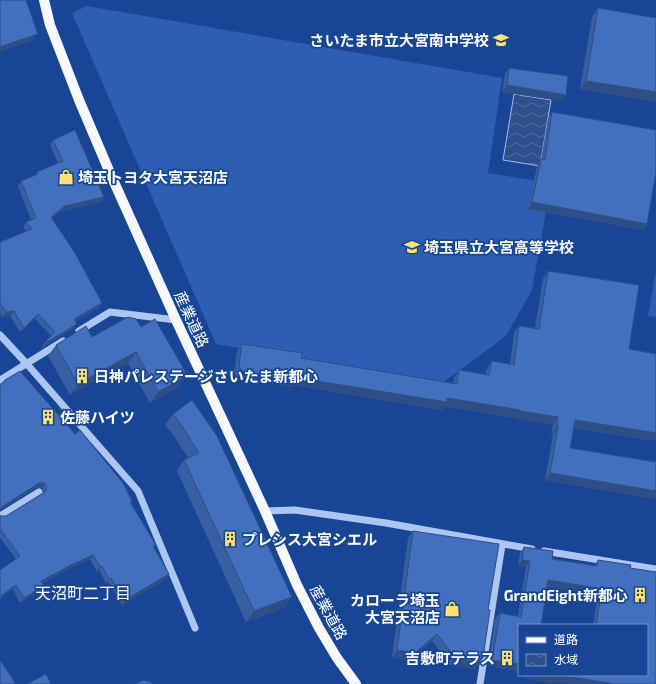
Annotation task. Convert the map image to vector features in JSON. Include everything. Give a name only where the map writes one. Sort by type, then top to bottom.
[{"type":"main road","name":"産業道路","points":[[44,0],[50,25],[79,100],[176,320],[265,511],[297,585],[319,628],[337,658],[356,684]]},
{"type":"street","points":[[0,380],[110,312],[176,320]]},
{"type":"street","points":[[0,336],[26,363],[138,491],[195,628]]},
{"type":"street","points":[[0,516],[40,492]]},
{"type":"street","points":[[265,511],[295,510],[386,523],[502,545],[656,568]]},
{"type":"street","points":[[480,684],[502,545]]},
{"type":"shaded area","points":[[87,6],[502,78],[488,173],[551,183],[532,290],[506,336],[441,384],[216,344],[72,13]]},
{"type":"shaded area","points":[[656,271],[656,317],[648,316]]},
{"type":"water","points":[[514,94],[551,100],[540,166],[503,160]]},
{"type":"building","points":[[0,0],[26,0],[38,34],[0,47]]},
{"type":"building","points":[[598,8],[656,18],[656,92],[586,81]]},
{"type":"building","points":[[509,68],[568,76],[566,95],[507,85]]},
{"type":"building","points":[[552,112],[656,130],[656,173],[647,224],[532,202],[541,159],[545,160]]},
{"type":"building","points":[[75,130],[104,197],[65,206],[51,217],[75,253],[102,303],[74,319],[77,324],[47,342],[46,341],[55,332],[38,314],[24,328],[14,311],[6,312],[0,303],[0,242],[32,229],[26,222],[36,218],[21,181],[38,174],[37,172],[63,161],[53,140]]},
{"type":"building","points":[[548,271],[639,285],[629,349],[656,354],[656,433],[575,420],[570,448],[656,462],[656,491],[550,473],[558,427],[558,417],[447,398],[447,402],[298,378],[298,380],[242,371],[239,365],[242,344],[302,353],[301,358],[457,384],[459,370],[489,375],[492,361],[514,365],[519,326],[539,329]]},
{"type":"building","name":"日神パレステージさいたま新都心","points":[[128,317],[136,319],[141,327],[155,319],[185,371],[185,377],[158,392],[136,352],[78,384],[56,345],[86,326],[92,337]]},
{"type":"building","points":[[20,371],[75,434],[80,430],[123,483],[132,501],[130,502],[156,545],[153,546],[169,574],[125,600],[111,578],[109,579],[102,566],[100,567],[93,555],[41,581],[44,586],[24,598],[16,585],[2,595],[0,593],[0,570],[20,556],[0,529],[0,515],[6,516],[45,492],[47,488],[45,483],[39,483],[0,508],[0,385],[5,380]]},
{"type":"building","points":[[192,400],[217,436],[292,597],[254,611],[184,460],[199,453],[173,414]]},
{"type":"building","points":[[413,531],[499,544],[488,610],[490,610],[483,658],[480,658],[479,663],[456,659],[437,634],[415,653],[397,650]]},
{"type":"building","points":[[524,547],[553,551],[552,559],[597,566],[598,560],[631,565],[630,568],[656,572],[656,684],[610,684],[564,676],[648,676],[648,624],[596,624],[602,589],[548,580],[541,624],[518,624],[518,664],[492,660],[500,613],[521,617],[530,561],[522,560]]},
{"type":"building","points":[[0,660],[16,684],[0,684]]},
{"type":"building","points":[[46,674],[51,684],[27,684]]},
{"type":"building","points":[[144,680],[151,682],[152,684],[134,684]]},
{"type":"place","name":"さいたま市立大宮南中学校","points":[[501,40]]},
{"type":"place","name":"埼玉トヨタ大宮天沼店","points":[[66,177]]},
{"type":"place","name":"埼玉県立大宮高等学校","points":[[412,247]]},
{"type":"place","name":"日神パレステージさいたま新都心","points":[[82,376]]},
{"type":"place","name":"佐藤ハイツ","points":[[48,417]]},
{"type":"place","name":"プレシス大宮シエル","points":[[230,539]]},
{"type":"place","name":"GrandEight新都心","points":[[640,595]]},
{"type":"place","name":"カローラ埼玉 大宮天沼店","points":[[452,609]]},
{"type":"place","name":"吉敷町テラス","points":[[507,658]]},
{"type":"district","name":"天沼町二丁目","points":[[83,592]]}]
